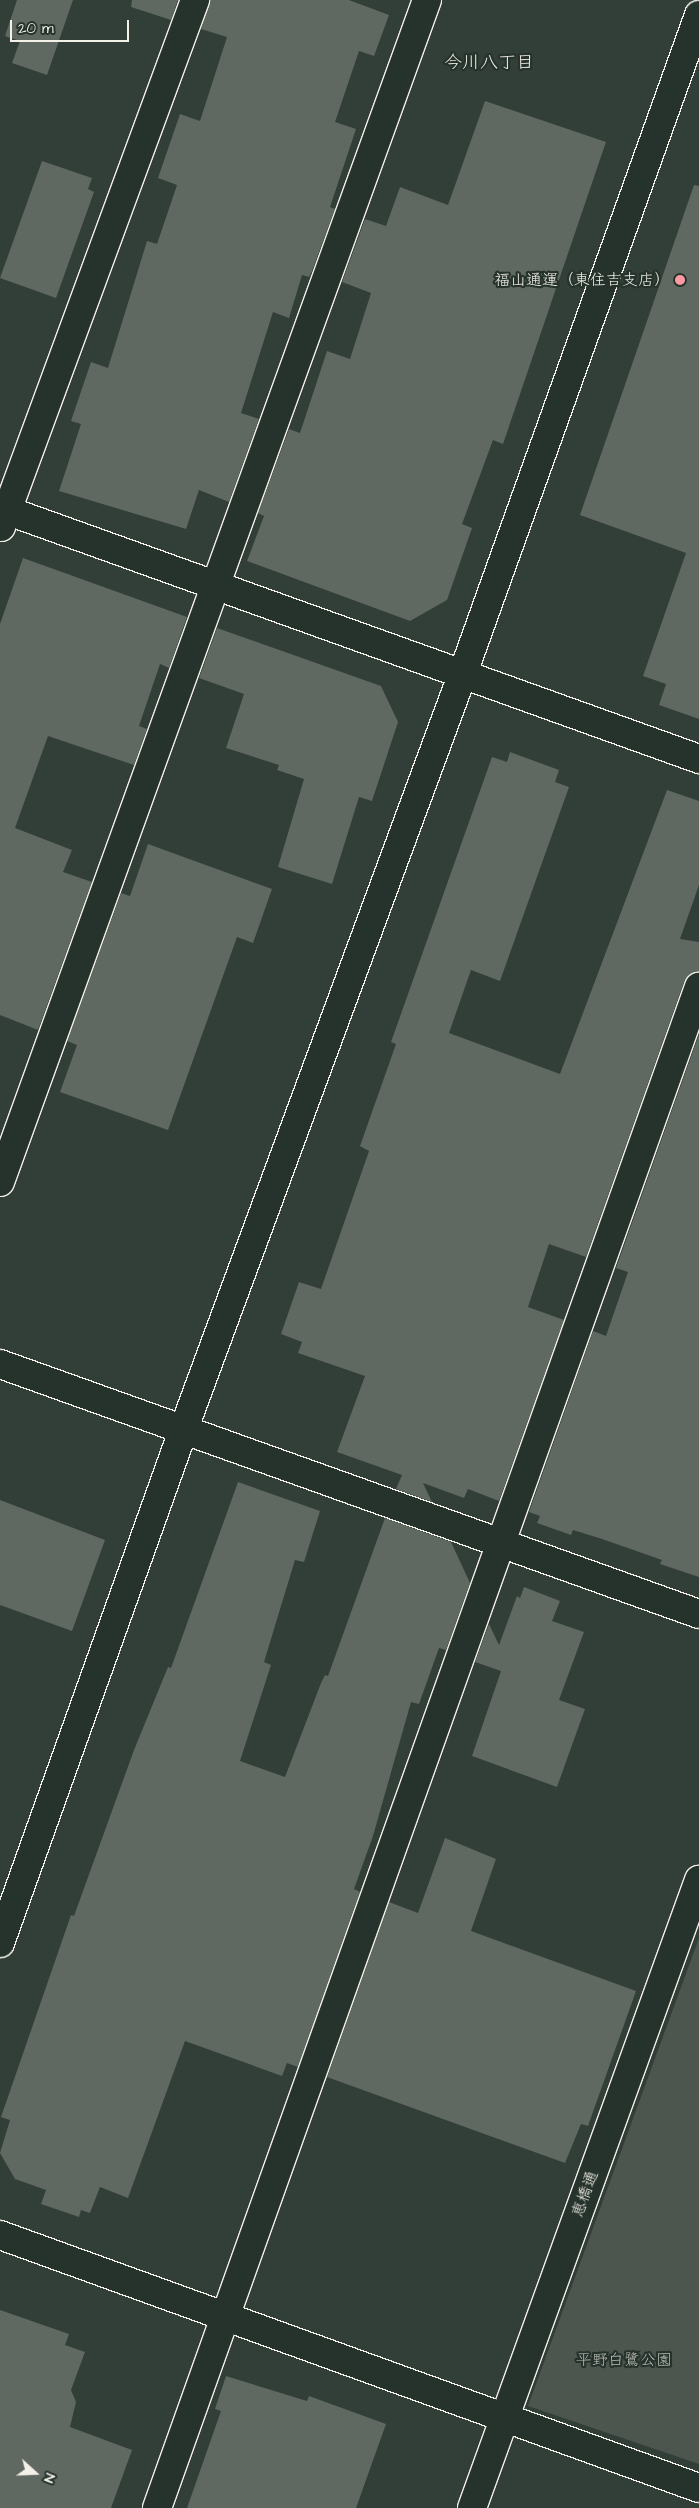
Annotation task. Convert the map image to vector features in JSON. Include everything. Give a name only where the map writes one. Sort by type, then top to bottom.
[{"type":"street","points":[[195,0],[2,516],[216,585],[699,759]]},
{"type":"street","points":[[0,1182],[427,0]]},
{"type":"street","points":[[0,1943],[184,1428],[463,673],[699,15]]},
{"type":"street","points":[[157,2508],[499,1542],[699,987]]},
{"type":"street","points":[[0,1364],[184,1428],[699,1614]]},
{"type":"street","name":"恵橋通","points":[[472,2508],[699,1880]]},
{"type":"street","points":[[0,2235],[699,2488]]},
{"type":"green space","name":"平野白鷺公園","points":[[699,1938],[699,2464],[528,2406]]},
{"type":"building","points":[[17,0],[73,0],[47,75],[12,63],[20,41],[5,36]]},
{"type":"building","points":[[132,0],[178,0],[171,20],[131,7]]},
{"type":"building","points":[[210,0],[349,0],[389,15],[374,56],[359,51],[335,122],[356,129],[330,207],[335,209],[309,277],[302,275],[289,318],[273,312],[241,413],[259,419],[229,502],[199,490],[186,529],[59,491],[81,424],[71,421],[91,362],[108,368],[147,241],[157,244],[177,185],[158,178],[180,114],[200,121],[227,37],[201,29]]},
{"type":"building","points":[[485,101],[606,142],[503,444],[493,440],[462,524],[472,528],[447,600],[410,621],[247,561],[264,516],[258,513],[289,429],[300,433],[327,351],[350,359],[371,293],[342,282],[365,219],[386,226],[400,187],[448,205]]},
{"type":"building","points":[[42,161],[92,178],[88,189],[94,192],[56,298],[0,278]]},
{"type":"building","points":[[694,185],[699,186],[699,719],[659,705],[666,684],[643,676],[686,553],[580,515]]},
{"type":"building","points":[[23,558],[187,617],[169,668],[160,664],[139,726],[147,729],[134,765],[48,736],[15,828],[72,850],[63,872],[92,882],[38,1030],[0,1015],[0,624]]},
{"type":"building","points":[[217,628],[381,686],[398,722],[372,801],[359,797],[332,884],[278,867],[304,779],[277,770],[279,765],[226,748],[244,694],[199,678]]},
{"type":"building","points":[[510,752],[559,770],[555,782],[569,787],[500,981],[471,970],[449,1033],[560,1074],[667,790],[699,801],[699,885],[680,939],[699,942],[699,972],[689,975],[684,982],[586,1257],[549,1244],[528,1307],[564,1320],[499,1501],[468,1489],[464,1498],[423,1483],[432,1502],[396,1489],[402,1475],[337,1452],[365,1376],[298,1353],[302,1342],[281,1334],[299,1282],[321,1289],[369,1151],[360,1146],[396,1044],[391,1042],[492,757],[507,762]]},
{"type":"building","points":[[148,844],[272,889],[253,943],[237,937],[168,1130],[60,1092],[77,1045],[67,1041],[121,893],[130,896]]},
{"type":"building","points":[[699,1034],[699,1577],[660,1564],[662,1560],[602,1539],[573,1530],[571,1535],[537,1523],[540,1516],[529,1512],[593,1331],[606,1336],[628,1272],[616,1268]]},
{"type":"building","points":[[238,1482],[320,1511],[304,1562],[295,1560],[264,1662],[271,1665],[240,1761],[285,1777],[321,1683],[325,1675],[328,1676],[385,1518],[451,1542],[470,1583],[446,1650],[439,1648],[419,1704],[411,1702],[373,1836],[354,1889],[360,1892],[298,2067],[287,2063],[282,2076],[185,2041],[128,2198],[100,2187],[90,2213],[81,2210],[79,2217],[41,2204],[46,2190],[15,2179],[0,2153],[10,2120],[1,2117],[71,1915],[74,1916],[134,1750],[168,1667],[171,1668]]},
{"type":"building","points":[[0,1500],[105,1540],[72,1631],[0,1605]]},
{"type":"building","points":[[524,1587],[560,1601],[552,1621],[584,1632],[559,1700],[585,1709],[557,1787],[472,1756],[501,1671],[475,1662],[489,1624],[499,1645],[517,1596],[520,1598]]},
{"type":"building","points":[[445,1838],[496,1859],[471,1931],[636,1991],[588,2126],[581,2124],[565,2163],[327,2077],[389,1902],[418,1913]]},
{"type":"building","points":[[0,2310],[69,2334],[65,2345],[85,2352],[71,2390],[76,2402],[70,2427],[132,2450],[111,2508],[0,2508]]},
{"type":"building","points":[[226,2376],[307,2401],[309,2396],[386,2424],[356,2508],[187,2508],[221,2411],[215,2409]]},
{"type":"place","name":"福山通運（東住吉支店）","points":[[680,280]]},
{"type":"district","name":"今川八丁目","points":[[489,63]]}]
